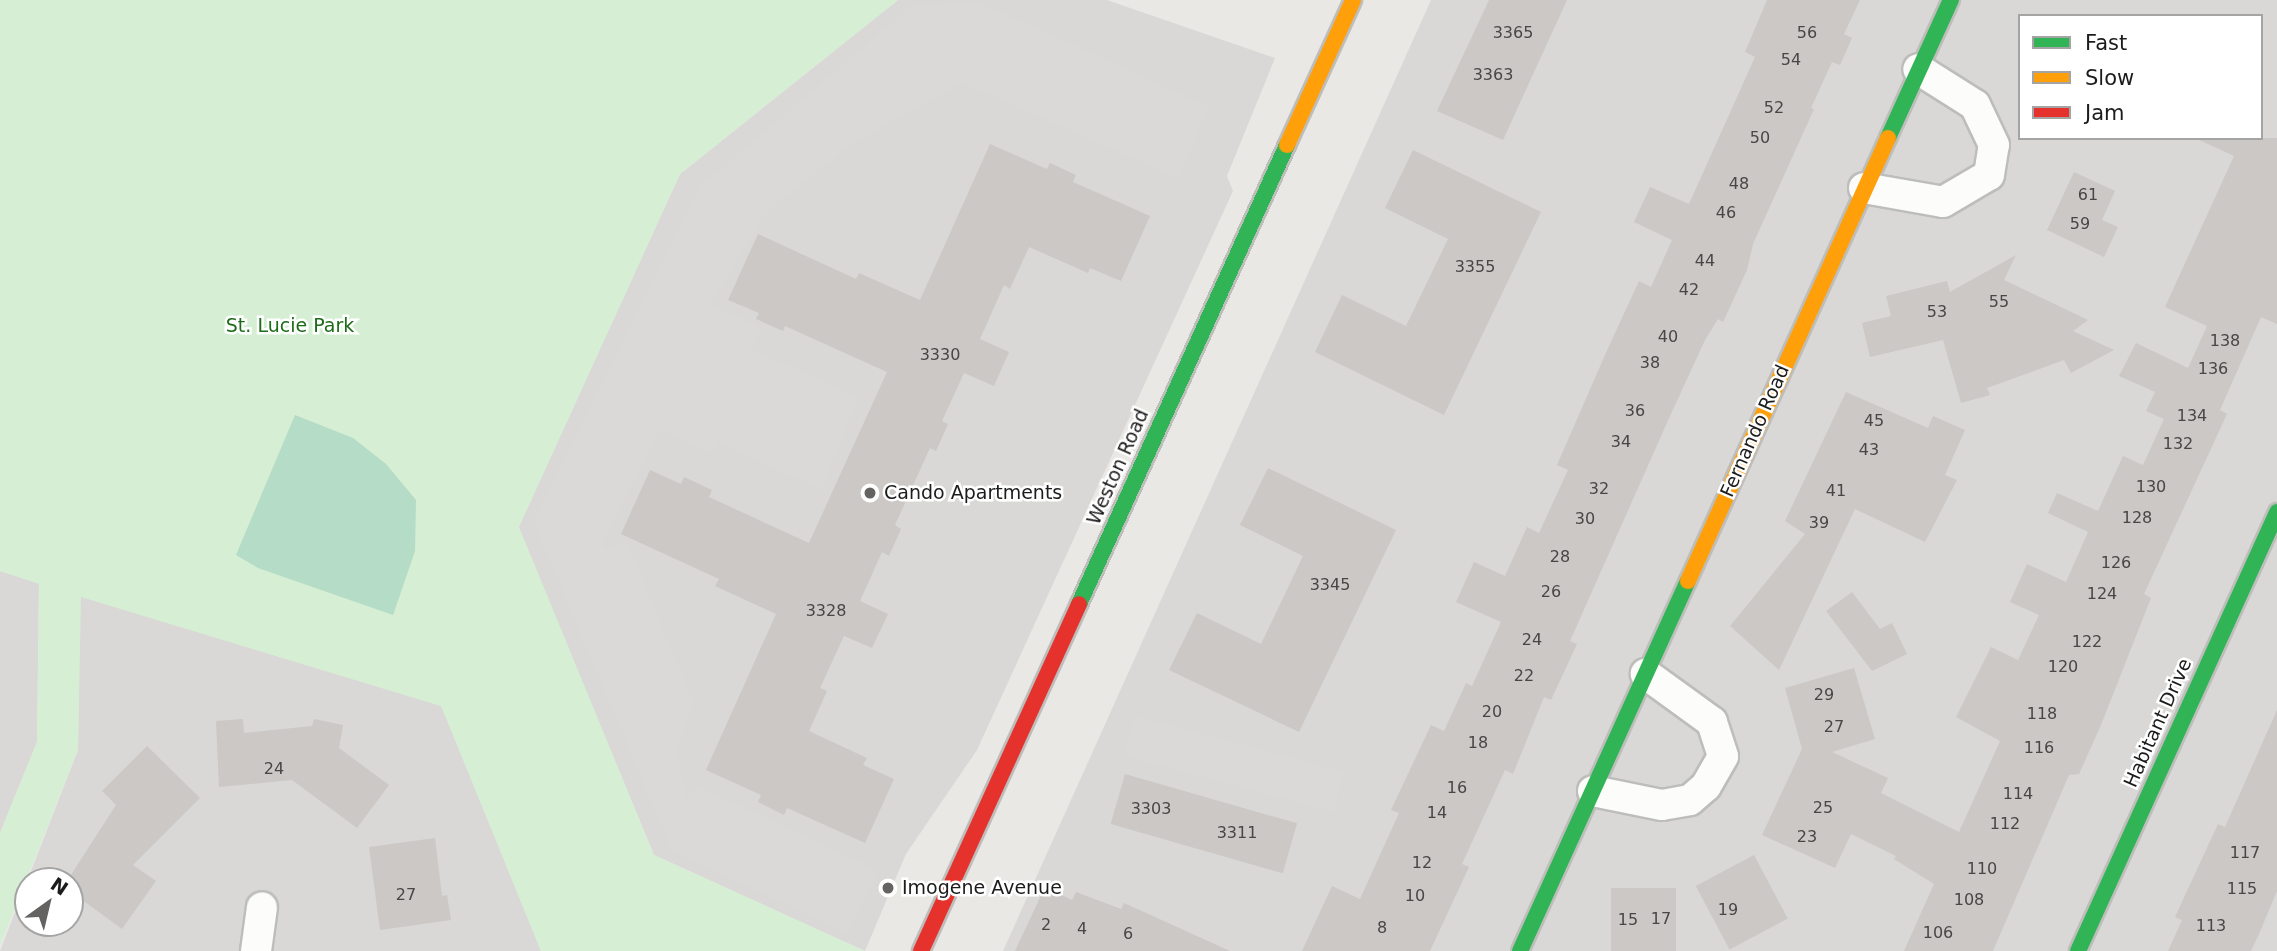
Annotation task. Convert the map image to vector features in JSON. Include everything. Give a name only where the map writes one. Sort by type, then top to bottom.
[{"type":"street","name":"Weston Road","points":[[921,951],[1353,0]]},
{"type":"street","name":"Fernando Road","points":[[1520,951],[1951,0]]},
{"type":"street","points":[[1864,188],[1942,202],[1989,175],[1994,145],[1975,105],[1918,69]]},
{"type":"street","name":"Habitant Drive","points":[[2078,951],[2277,512]]},
{"type":"street","points":[[1593,791],[1662,805],[1690,800],[1706,786],[1723,756],[1712,722],[1646,674]]},
{"type":"street","points":[[256,951],[262,907]]},
{"type":"shaded area","points":[[898,0],[1107,0],[1275,58],[1227,176],[1233,191],[977,750],[906,854],[865,951],[654,855],[518,528],[680,174]]},
{"type":"shaded area","points":[[1431,0],[2277,0],[2277,951],[1003,951]]},
{"type":"shaded area","points":[[979,2],[1208,107],[1178,178],[962,82],[847,147],[766,213],[710,305],[761,327],[750,349],[858,397],[822,490],[718,442],[713,453],[659,430],[601,544],[605,551],[627,541],[693,703],[676,749],[686,800],[697,786],[877,870],[847,934],[672,850],[534,522],[700,187],[912,6]]},
{"type":"shaded area","points":[[0,571],[39,583],[37,742],[0,833]]},
{"type":"shaded area","points":[[80,596],[442,706],[541,951],[0,951],[14,915],[14,937],[84,937],[84,867],[33,867],[78,750]]},
{"type":"shaded area","points":[[1135,716],[1344,772],[1333,812],[1124,756]]},
{"type":"green space","name":"St. Lucie Park","points":[[0,0],[898,0],[680,174],[519,527],[654,855],[865,951],[541,951],[441,706],[81,597],[78,750],[31,867],[14,867],[14,911],[0,946],[0,833],[37,742],[39,584],[0,571]]},
{"type":"green space","points":[[295,415],[353,438],[386,464],[416,500],[415,551],[393,615],[258,568],[236,555]]},
{"type":"building","points":[[1489,0],[1567,0],[1503,140],[1437,111]]},
{"type":"building","points":[[1767,0],[1860,0],[1844,34],[1852,38],[1840,65],[1832,62],[1811,108],[1814,109],[1753,244],[1747,270],[1723,322],[1718,319],[1705,340],[1570,641],[1577,644],[1551,700],[1544,697],[1513,774],[1505,770],[1462,864],[1469,867],[1430,951],[1302,951],[1332,886],[1360,899],[1399,813],[1391,810],[1431,725],[1444,731],[1466,683],[1472,686],[1501,622],[1456,602],[1474,562],[1505,576],[1527,527],[1539,533],[1568,470],[1557,465],[1605,355],[1639,281],[1651,287],[1672,240],[1634,222],[1650,187],[1689,204],[1755,57],[1745,52]]},
{"type":"building","points":[[2277,138],[2277,324],[2261,317],[2220,410],[2227,414],[2144,594],[2151,598],[2101,725],[2079,774],[2069,775],[1993,951],[1904,951],[1934,884],[1894,859],[1896,856],[1851,834],[1835,868],[1762,835],[1802,749],[1785,688],[1854,668],[1875,739],[1832,752],[1888,778],[1881,793],[1959,832],[2000,741],[1956,717],[1991,647],[2018,660],[2039,615],[2010,602],[2027,564],[2066,582],[2088,532],[2048,513],[2057,493],[2098,511],[2123,456],[2143,465],[2164,419],[2146,411],[2155,392],[2119,376],[2136,343],[2188,368],[2207,326],[2165,307],[2234,156],[2199,140]]},
{"type":"building","name":"Cando Apartments","points":[[990,144],[1047,169],[1050,163],[1076,175],[1073,182],[1150,216],[1121,281],[1090,268],[1088,273],[1029,247],[1010,289],[1004,285],[980,339],[1009,352],[994,386],[964,373],[942,421],[948,424],[936,451],[930,448],[895,525],[901,529],[889,556],[882,552],[860,601],[888,614],[872,648],[844,636],[820,688],[827,691],[809,731],[867,758],[863,765],[894,779],[865,843],[787,808],[784,815],[758,802],[761,795],[706,770],[776,614],[715,586],[719,579],[621,534],[650,470],[681,484],[684,477],[712,490],[709,497],[809,543],[887,372],[785,326],[783,331],[756,319],[759,313],[728,300],[758,234],[856,279],[859,273],[920,300]]},
{"type":"building","points":[[1413,150],[1541,212],[1444,415],[1315,352],[1342,295],[1406,326],[1448,239],[1385,208]]},
{"type":"building","points":[[2074,172],[2115,191],[2102,220],[2118,227],[2104,257],[2047,230]]},
{"type":"building","points":[[2016,255],[2004,280],[2088,320],[2073,331],[2114,350],[2071,373],[2064,360],[1987,388],[1990,395],[1961,403],[1943,340],[1870,357],[1862,323],[1891,316],[1886,296],[1947,281],[1950,292]]},
{"type":"building","points":[[1846,392],[1928,428],[1933,416],[1965,430],[1945,475],[1957,480],[1925,542],[1855,509],[1779,670],[1730,626],[1805,534],[1785,521]]},
{"type":"building","points":[[1268,468],[1396,530],[1299,732],[1169,670],[1197,613],[1261,644],[1303,556],[1240,525]]},
{"type":"building","points":[[1852,592],[1880,629],[1892,623],[1907,654],[1872,671],[1826,611]]},
{"type":"building","points":[[2277,710],[2277,891],[2259,934],[2251,951],[2168,951],[2182,920],[2175,917],[2218,824],[2225,827]]},
{"type":"building","points":[[243,719],[244,733],[312,726],[314,719],[343,725],[339,748],[389,785],[357,828],[292,780],[219,787],[216,721]]},
{"type":"building","points":[[147,746],[200,798],[133,865],[156,881],[122,929],[84,901],[84,867],[76,867],[116,805],[102,791]]},
{"type":"building","points":[[1125,774],[1297,823],[1283,873],[1111,824]]},
{"type":"building","points":[[435,838],[442,896],[447,895],[451,920],[380,930],[369,847]]},
{"type":"building","points":[[1754,855],[1788,919],[1730,950],[1696,886]]},
{"type":"building","points":[[1045,887],[1072,900],[1076,892],[1121,909],[1124,903],[1230,951],[1015,951]]},
{"type":"building","points":[[1611,888],[1676,888],[1676,951],[1611,951]]},
{"type":"traffic: fast","points":[[1888,138],[1951,0]]},
{"type":"traffic: fast","points":[[1079,604],[1287,145]]},
{"type":"traffic: fast","points":[[2078,951],[2277,512]]},
{"type":"traffic: fast","points":[[1520,951],[1688,581]]},
{"type":"traffic: slow","points":[[1287,145],[1353,0]]},
{"type":"traffic: slow","points":[[1688,581],[1888,138]]},
{"type":"traffic: jam","points":[[921,951],[1079,604]]},
{"type":"place","name":"Cando Apartments","points":[[870,493]]},
{"type":"place","name":"Imogene Avenue","points":[[888,888]]}]
